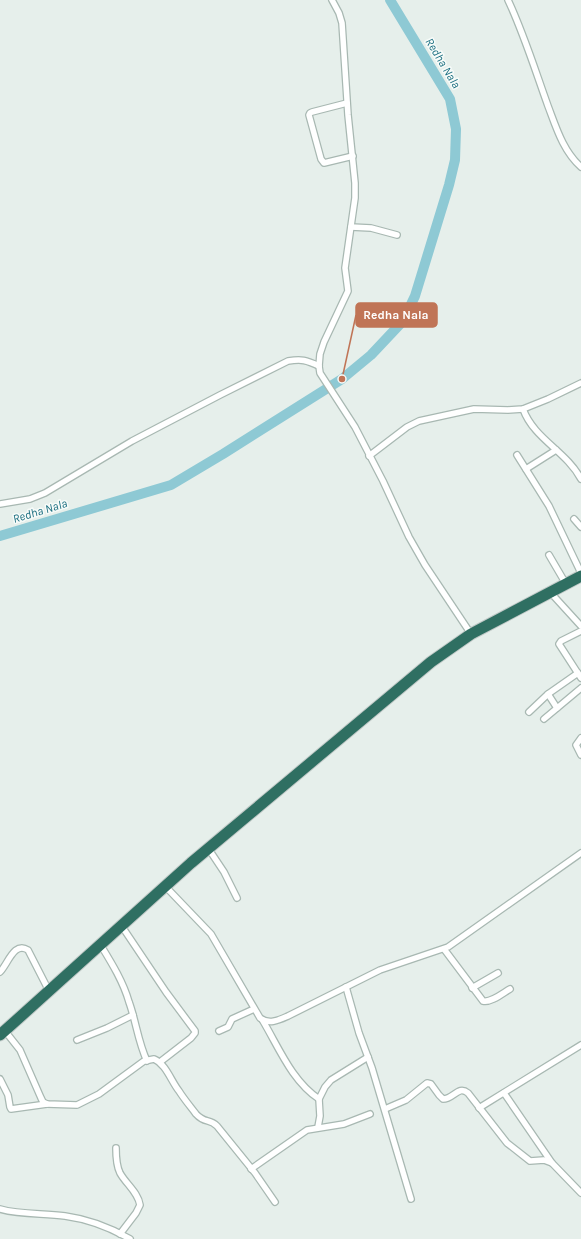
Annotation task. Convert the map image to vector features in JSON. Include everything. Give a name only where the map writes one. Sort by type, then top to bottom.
[{"type":"highway","points":[[2,1032],[208,848],[400,687],[471,634],[566,584],[581,574]]},
{"type":"street","points":[[332,0],[339,13],[342,23],[355,198],[345,268],[348,291],[324,342],[320,354],[320,373],[354,427],[425,565],[471,634]]},
{"type":"street","points":[[508,0],[524,38],[559,136],[566,149],[581,167]]},
{"type":"street","points":[[347,102],[312,112],[309,116],[321,159],[324,163],[353,156]]},
{"type":"street","points":[[351,227],[371,228],[396,235]]},
{"type":"street","points":[[0,504],[30,499],[45,493],[132,441],[220,394],[288,361],[300,359],[307,360],[319,366]]},
{"type":"street","points":[[369,456],[402,430],[419,421],[469,409],[508,410],[523,408],[548,399],[581,383]]},
{"type":"street","points":[[523,408],[530,424],[539,435],[574,468],[581,479]]},
{"type":"street","points":[[526,469],[556,450]]},
{"type":"street","points":[[517,455],[549,506],[581,574]]},
{"type":"street","points":[[574,519],[581,527]]},
{"type":"street","points":[[549,555],[566,584]]},
{"type":"street","points":[[550,592],[581,626]]},
{"type":"street","points":[[529,712],[548,694],[580,676],[559,644],[561,641],[581,632]]},
{"type":"street","points":[[544,719],[581,688]]},
{"type":"street","points":[[548,694],[557,708]]},
{"type":"street","points":[[581,738],[576,745],[581,755]]},
{"type":"street","points":[[208,848],[224,872],[237,898]]},
{"type":"street","points":[[263,1020],[271,1022],[288,1016],[389,966],[444,949],[460,940],[581,853]]},
{"type":"street","points":[[165,886],[211,934],[254,1009],[263,1020],[298,1080],[307,1090],[319,1099]]},
{"type":"street","points":[[121,925],[166,992],[195,1031],[191,1038],[160,1062]]},
{"type":"street","points":[[100,944],[130,1002],[147,1061]]},
{"type":"street","points":[[0,972],[5,967],[14,951],[18,948],[28,950],[49,991]]},
{"type":"street","points":[[444,949],[480,999],[485,1002],[490,1001],[510,989]]},
{"type":"street","points":[[472,988],[498,973]]},
{"type":"street","points":[[346,988],[412,1199]]},
{"type":"street","points":[[219,1031],[228,1027],[232,1018],[254,1009]]},
{"type":"street","points":[[77,1040],[108,1028],[133,1015]]},
{"type":"street","points":[[2,1032],[20,1050],[41,1098],[43,1102],[47,1104]]},
{"type":"street","points":[[479,1108],[581,1045]]},
{"type":"street","points":[[318,1127],[320,1116],[319,1099],[325,1087],[331,1080],[368,1057]]},
{"type":"street","points":[[0,1079],[6,1090],[11,1109],[47,1104],[71,1105],[83,1103],[99,1094],[147,1061],[154,1059],[160,1062],[196,1113],[203,1120],[212,1122],[217,1126],[275,1202]]},
{"type":"street","points":[[384,1109],[406,1100],[427,1083],[431,1084],[443,1099],[449,1098],[460,1091],[465,1091],[507,1142],[524,1157],[530,1161],[544,1160],[552,1163]]},
{"type":"street","points":[[504,1093],[552,1163],[581,1192]]},
{"type":"street","points":[[251,1169],[307,1130],[318,1127],[344,1124],[370,1114]]},
{"type":"street","points":[[116,1148],[117,1167],[138,1197],[140,1204],[136,1213],[120,1234]]},
{"type":"street","points":[[0,1209],[66,1216],[80,1219],[130,1239]]},
{"type":"waterway","name":"Redha Nala","points":[[0,536],[171,485],[342,379],[371,355],[403,321],[415,296],[449,185],[455,160],[456,129],[450,99],[390,0]]},
{"type":"place","name":"Redha Nala","points":[[342,379]]}]
